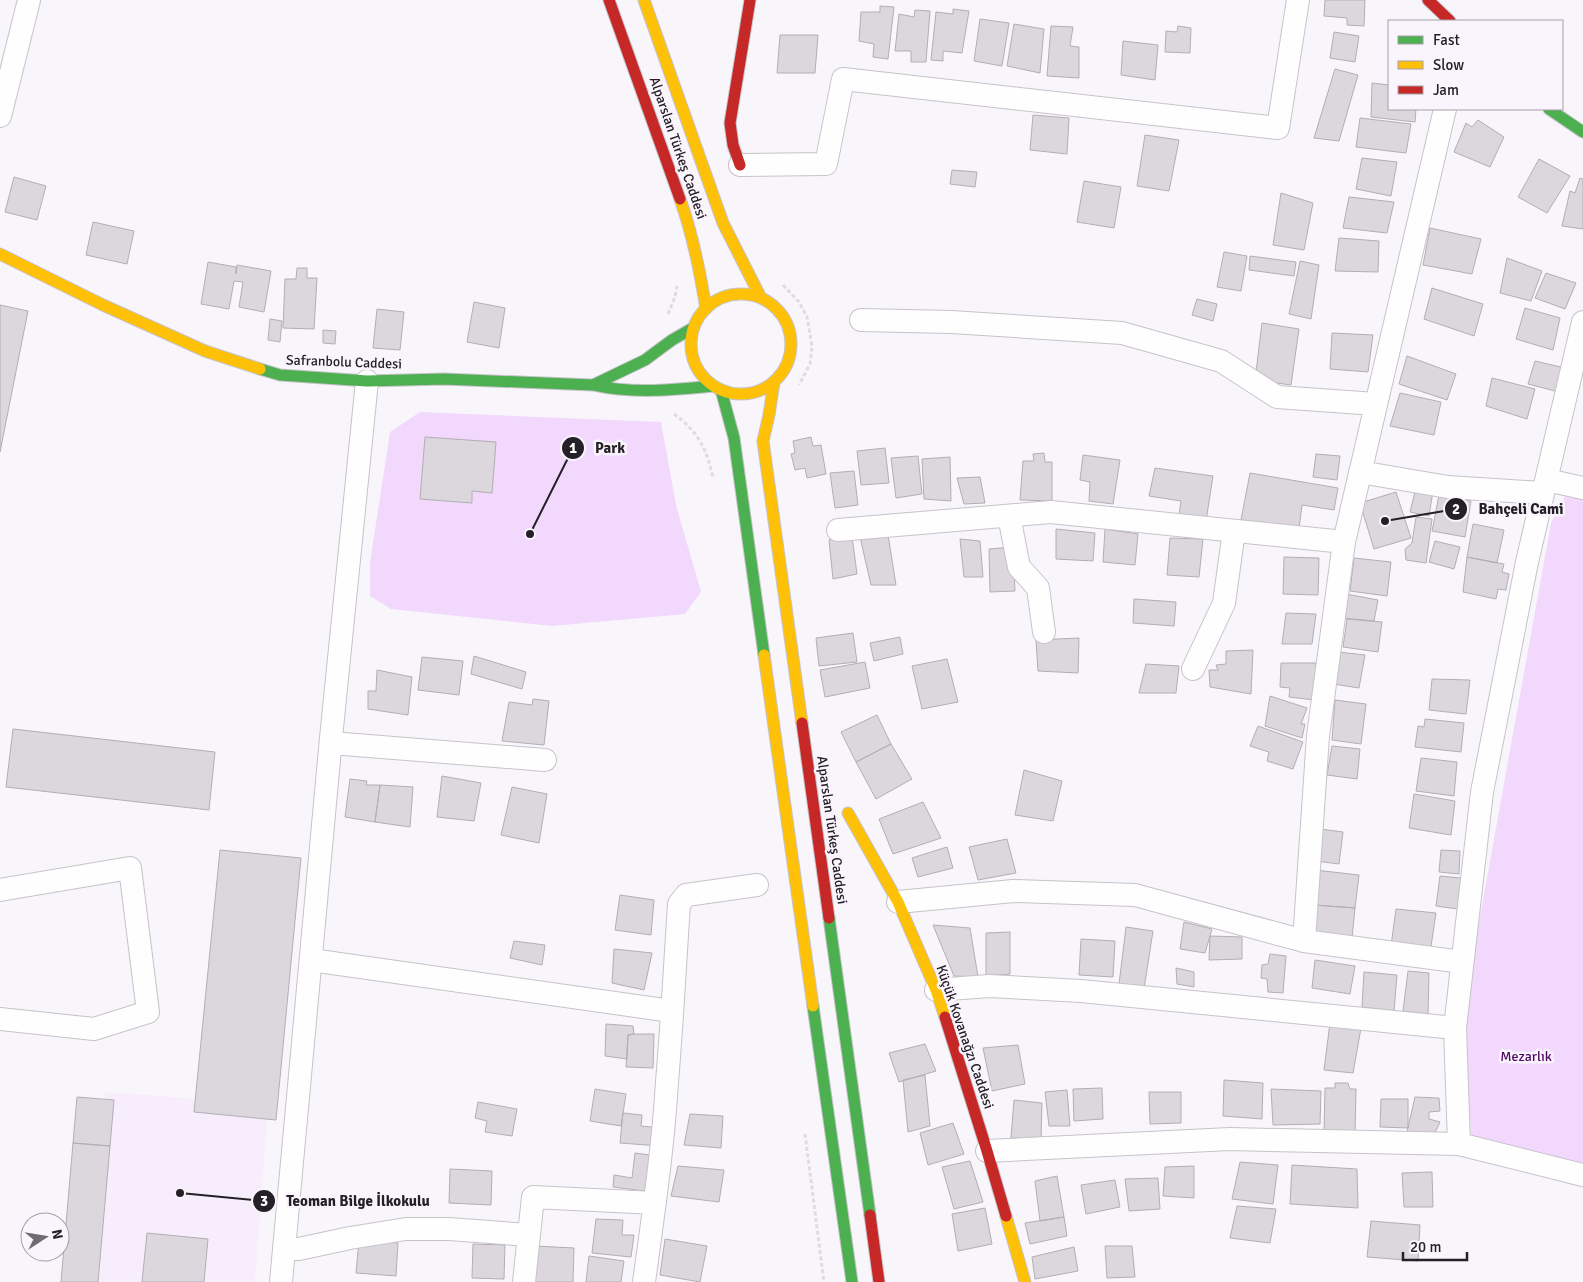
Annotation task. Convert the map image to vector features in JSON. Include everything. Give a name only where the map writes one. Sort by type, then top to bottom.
[{"type":"main road","name":"Alparslan Türkeş Caddesi","points":[[610,0],[687,218],[699,264],[706,309]]},
{"type":"main road","name":"Alparslan Türkeş Caddesi","points":[[644,0],[723,223],[761,298]]},
{"type":"main road","points":[[740,165],[733,145],[730,123],[750,0]]},
{"type":"main road","points":[[1428,0],[1449,20]]},
{"type":"main road","points":[[1550,110],[1583,132]]},
{"type":"main road","name":"Safranbolu Caddesi","points":[[0,254],[94,300],[206,350],[280,375],[367,381],[444,379],[593,385],[614,390],[717,388]]},
{"type":"main road","points":[[745,294],[761,298],[775,307],[785,321],[791,336],[788,361],[785,369],[774,382],[760,391],[743,395],[727,393],[717,388],[701,374],[693,360],[691,344],[693,328],[701,313],[713,302],[728,296],[745,294]]},
{"type":"main road","points":[[593,385],[645,360],[672,340],[693,328]]},
{"type":"main road","name":"Alparslan Türkeş Caddesi","points":[[774,382],[763,441],[879,1282]]},
{"type":"main road","points":[[717,388],[734,438],[852,1282]]},
{"type":"main road","name":"Küçük Kovanağzı Caddesi","points":[[848,813],[898,902],[936,990],[987,1151],[1025,1282]]},
{"type":"main road","points":[[810,1065],[814,1014]]},
{"type":"main road","points":[[843,1020],[861,1066]]},
{"type":"street","points":[[0,116],[28,0]]},
{"type":"street","points":[[740,165],[826,164],[843,79],[1278,128],[1298,0]]},
{"type":"street","points":[[1304,941],[1318,736],[1344,542],[1444,110]]},
{"type":"street","points":[[861,320],[951,322],[1122,332],[1221,361],[1277,397],[1376,404]]},
{"type":"street","points":[[1459,1144],[1454,1028],[1482,792],[1527,562],[1545,486],[1575,395],[1583,322]]},
{"type":"street","points":[[281,1282],[367,381]]},
{"type":"street","points":[[1360,472],[1448,487],[1545,486],[1583,488]]},
{"type":"street","points":[[838,530],[1051,512],[1344,542]]},
{"type":"street","points":[[1009,516],[1019,566],[1038,588],[1044,632]]},
{"type":"street","points":[[1193,669],[1224,604],[1234,531]]},
{"type":"street","points":[[331,743],[545,760]]},
{"type":"street","points":[[0,890],[130,868],[148,1012],[94,1029],[0,1019]]},
{"type":"street","points":[[644,1282],[655,1203],[667,1083],[679,904],[686,895],[757,884]]},
{"type":"street","points":[[898,902],[1013,891],[1135,895],[1304,941],[1462,962]]},
{"type":"street","points":[[311,960],[671,1011]]},
{"type":"street","points":[[936,990],[989,986],[1081,991],[1454,1028]]},
{"type":"street","points":[[987,1151],[1230,1139],[1459,1144],[1583,1175]]},
{"type":"street","points":[[524,1282],[533,1197],[655,1203]]},
{"type":"street","points":[[284,1248],[299,1249],[406,1229],[449,1229],[529,1235]]},
{"type":"path","points":[[668,315],[675,298],[679,278]]},
{"type":"path","points":[[658,389],[667,409],[694,430],[707,456],[713,480]]},
{"type":"path","points":[[804,1132],[824,1282]]},
{"type":"shaded area","points":[[105,1092],[268,1104],[255,1282],[91,1282]]},
{"type":"green space","points":[[420,412],[661,422],[676,505],[701,592],[685,614],[552,626],[391,609],[370,596],[370,563],[390,432]]},
{"type":"green space","name":"Mezarlık","points":[[1569,489],[1583,494],[1583,1173],[1472,1148],[1467,1068],[1467,989],[1551,523]]},
{"type":"building","points":[[1325,0],[1365,0],[1364,26],[1347,25],[1347,18],[1324,16]]},
{"type":"building","points":[[880,6],[894,7],[888,59],[873,57],[874,44],[859,41],[861,12],[880,12]]},
{"type":"building","points":[[953,9],[969,11],[962,53],[943,51],[943,61],[931,60],[936,12],[953,14]]},
{"type":"building","points":[[915,10],[930,11],[926,62],[911,62],[911,51],[895,51],[899,14],[914,17]]},
{"type":"building","points":[[980,19],[1009,23],[1002,66],[974,61]]},
{"type":"building","points":[[1014,24],[1044,29],[1040,73],[1007,66]]},
{"type":"building","points":[[1051,26],[1073,27],[1070,46],[1079,47],[1079,78],[1047,76]]},
{"type":"building","points":[[1178,26],[1191,28],[1190,53],[1165,52],[1166,31],[1177,32]]},
{"type":"building","points":[[1334,32],[1359,36],[1355,62],[1330,58]]},
{"type":"building","points":[[780,35],[818,35],[815,73],[777,73]]},
{"type":"building","points":[[1123,41],[1158,45],[1155,80],[1121,75]]},
{"type":"building","points":[[1335,69],[1358,75],[1339,141],[1314,138]]},
{"type":"building","points":[[1372,83],[1388,85],[1388,110],[1416,110],[1415,122],[1371,117]]},
{"type":"building","points":[[1033,115],[1069,118],[1067,154],[1030,150]]},
{"type":"building","points":[[1360,118],[1411,124],[1406,153],[1356,147]]},
{"type":"building","points":[[1478,120],[1504,137],[1490,167],[1454,152],[1466,123],[1472,127]]},
{"type":"building","points":[[1145,135],[1179,140],[1169,191],[1137,186]]},
{"type":"building","points":[[1362,158],[1397,162],[1391,196],[1356,189]]},
{"type":"building","points":[[1539,159],[1570,176],[1547,213],[1518,197]]},
{"type":"building","points":[[952,170],[977,172],[975,187],[950,184]]},
{"type":"building","points":[[14,177],[46,186],[37,220],[5,212]]},
{"type":"building","points":[[1580,178],[1583,179],[1583,229],[1562,226],[1570,191],[1575,193]]},
{"type":"building","points":[[1084,181],[1121,187],[1114,228],[1077,222]]},
{"type":"building","points":[[1281,193],[1313,203],[1304,250],[1273,245]]},
{"type":"building","points":[[1349,197],[1394,202],[1387,233],[1343,228]]},
{"type":"building","points":[[93,222],[134,231],[127,264],[86,255]]},
{"type":"building","points":[[1430,228],[1481,239],[1472,274],[1423,265]]},
{"type":"building","points":[[1339,238],[1379,241],[1378,272],[1335,271]]},
{"type":"building","points":[[1224,252],[1247,256],[1241,291],[1217,287]]},
{"type":"building","points":[[1250,256],[1296,262],[1294,276],[1249,270]]},
{"type":"building","points":[[1507,258],[1542,271],[1531,301],[1500,293]]},
{"type":"building","points":[[1300,261],[1319,265],[1311,319],[1289,314]]},
{"type":"building","points":[[208,262],[236,267],[236,274],[237,265],[271,271],[264,312],[239,307],[243,282],[234,281],[229,309],[201,304]]},
{"type":"building","points":[[297,268],[307,268],[307,278],[317,278],[314,329],[283,328],[285,279],[296,279]]},
{"type":"building","points":[[1546,273],[1576,283],[1565,309],[1535,298]]},
{"type":"building","points":[[1432,288],[1483,304],[1474,336],[1424,319]]},
{"type":"building","points":[[1197,299],[1217,304],[1213,321],[1192,315]]},
{"type":"building","points":[[474,302],[505,308],[499,348],[467,342]]},
{"type":"building","points":[[0,305],[28,311],[0,452]]},
{"type":"building","points":[[1525,308],[1560,318],[1553,350],[1516,339]]},
{"type":"building","points":[[377,309],[404,312],[400,350],[373,348]]},
{"type":"building","points":[[270,319],[282,321],[280,342],[268,340]]},
{"type":"building","points":[[1262,323],[1299,329],[1291,385],[1255,380]]},
{"type":"building","points":[[323,330],[336,331],[335,344],[323,343]]},
{"type":"building","points":[[1332,333],[1373,335],[1368,372],[1330,369]]},
{"type":"building","points":[[1407,356],[1456,374],[1447,400],[1399,384]]},
{"type":"building","points":[[1535,361],[1565,368],[1559,392],[1528,384]]},
{"type":"building","points":[[1492,378],[1535,389],[1527,419],[1486,406]]},
{"type":"building","points":[[1400,393],[1441,402],[1434,435],[1390,426]]},
{"type":"building","points":[[425,437],[496,442],[492,493],[472,491],[472,503],[420,499]]},
{"type":"building","points":[[811,437],[813,446],[821,445],[826,474],[807,478],[805,468],[795,470],[791,454],[795,453],[793,441]]},
{"type":"building","points":[[885,448],[889,483],[861,485],[857,451]]},
{"type":"building","points":[[1044,453],[1045,462],[1052,462],[1052,501],[1020,500],[1023,461],[1034,461],[1033,454]]},
{"type":"building","points":[[1316,454],[1340,456],[1337,480],[1313,477]]},
{"type":"building","points":[[1083,455],[1120,460],[1113,504],[1089,501],[1090,482],[1080,480]]},
{"type":"building","points":[[918,456],[922,494],[896,498],[891,458]]},
{"type":"building","points":[[950,457],[951,501],[924,499],[922,459]]},
{"type":"building","points":[[1155,468],[1213,476],[1206,521],[1179,515],[1181,501],[1149,496]]},
{"type":"building","points":[[854,471],[858,505],[835,508],[830,473]]},
{"type":"building","points":[[1250,473],[1338,488],[1334,510],[1302,505],[1299,529],[1241,520]]},
{"type":"building","points":[[980,477],[985,503],[964,504],[957,478]]},
{"type":"building","points":[[1416,488],[1433,491],[1429,516],[1410,512]]},
{"type":"building","points":[[1396,492],[1411,538],[1374,549],[1360,503]]},
{"type":"building","points":[[1439,495],[1471,501],[1465,537],[1432,531]]},
{"type":"building","points":[[1416,517],[1432,519],[1426,563],[1406,560],[1405,549],[1412,543]]},
{"type":"building","points":[[1473,524],[1504,530],[1497,563],[1467,557]]},
{"type":"building","points":[[1056,529],[1095,533],[1093,561],[1056,559]]},
{"type":"building","points":[[1105,529],[1138,534],[1135,565],[1103,562]]},
{"type":"building","points":[[888,535],[896,585],[871,585],[860,537]]},
{"type":"building","points":[[852,536],[857,574],[833,579],[829,540]]},
{"type":"building","points":[[1170,538],[1203,539],[1199,577],[1167,575]]},
{"type":"building","points":[[960,539],[980,541],[983,577],[964,577]]},
{"type":"building","points":[[1435,541],[1460,547],[1454,569],[1429,562]]},
{"type":"building","points":[[1013,547],[1015,591],[990,592],[989,549]]},
{"type":"building","points":[[1284,557],[1319,558],[1318,595],[1283,594]]},
{"type":"building","points":[[1467,557],[1504,564],[1502,572],[1509,574],[1506,590],[1498,589],[1496,599],[1463,592]]},
{"type":"building","points":[[1354,558],[1391,562],[1387,596],[1350,591]]},
{"type":"building","points":[[1346,594],[1378,600],[1374,621],[1342,618]]},
{"type":"building","points":[[1134,599],[1176,602],[1174,626],[1133,623]]},
{"type":"building","points":[[1286,613],[1316,614],[1312,644],[1282,644]]},
{"type":"building","points":[[1347,619],[1382,622],[1378,652],[1343,647]]},
{"type":"building","points":[[853,633],[857,662],[819,666],[816,638]]},
{"type":"building","points":[[900,637],[903,654],[874,661],[870,643]]},
{"type":"building","points":[[1079,638],[1078,673],[1038,671],[1036,640]]},
{"type":"building","points":[[1253,650],[1251,694],[1210,687],[1209,670],[1218,670],[1216,665],[1226,664],[1226,651]]},
{"type":"building","points":[[1338,652],[1365,655],[1359,688],[1333,684]]},
{"type":"building","points":[[474,656],[526,672],[522,689],[471,674]]},
{"type":"building","points":[[422,657],[463,661],[459,695],[418,690]]},
{"type":"building","points":[[947,659],[958,702],[922,709],[912,666]]},
{"type":"building","points":[[865,662],[870,688],[825,697],[820,670]]},
{"type":"building","points":[[1281,663],[1316,663],[1314,700],[1289,697],[1290,688],[1280,687]]},
{"type":"building","points":[[1146,664],[1179,666],[1176,693],[1139,693]]},
{"type":"building","points":[[377,670],[412,677],[408,715],[368,709],[368,691],[376,691]]},
{"type":"building","points":[[1432,679],[1470,680],[1466,714],[1429,710]]},
{"type":"building","points":[[1270,696],[1307,708],[1301,724],[1305,724],[1302,738],[1265,726]]},
{"type":"building","points":[[533,699],[549,701],[544,745],[502,741],[509,702],[532,705]]},
{"type":"building","points":[[1335,700],[1366,704],[1361,744],[1332,740]]},
{"type":"building","points":[[877,715],[891,744],[856,762],[841,732]]},
{"type":"building","points":[[1425,719],[1464,723],[1461,752],[1415,747],[1418,726],[1424,727]]},
{"type":"building","points":[[1258,726],[1303,742],[1293,769],[1267,761],[1269,752],[1250,746]]},
{"type":"building","points":[[13,729],[215,752],[209,810],[6,787]]},
{"type":"building","points":[[891,744],[912,779],[876,799],[856,762]]},
{"type":"building","points":[[1332,746],[1360,749],[1357,779],[1327,775]]},
{"type":"building","points":[[1421,758],[1457,762],[1454,796],[1416,791]]},
{"type":"building","points":[[1024,770],[1062,781],[1053,821],[1015,815]]},
{"type":"building","points":[[442,776],[481,783],[474,821],[437,817]]},
{"type":"building","points":[[350,779],[367,781],[366,785],[380,785],[375,822],[345,817]]},
{"type":"building","points":[[380,785],[413,787],[410,827],[375,822]]},
{"type":"building","points":[[512,787],[547,794],[539,843],[501,835]]},
{"type":"building","points":[[1414,794],[1455,801],[1451,835],[1409,828]]},
{"type":"building","points":[[923,802],[941,838],[893,854],[879,819]]},
{"type":"building","points":[[1320,829],[1343,832],[1339,864],[1316,861]]},
{"type":"building","points":[[1007,839],[1016,873],[978,880],[969,847]]},
{"type":"building","points":[[947,847],[953,868],[918,877],[912,858]]},
{"type":"building","points":[[220,850],[301,858],[276,1120],[194,1112]]},
{"type":"building","points":[[1441,850],[1460,851],[1459,874],[1439,872]]},
{"type":"building","points":[[1315,870],[1359,875],[1355,908],[1314,905]]},
{"type":"building","points":[[1440,876],[1461,878],[1458,909],[1436,906]]},
{"type":"building","points":[[620,895],[654,900],[651,935],[615,930]]},
{"type":"building","points":[[1314,905],[1355,908],[1352,938],[1311,933]]},
{"type":"building","points":[[1396,909],[1436,913],[1430,953],[1391,946]]},
{"type":"building","points":[[1184,922],[1212,929],[1205,953],[1180,949]]},
{"type":"building","points":[[933,925],[970,928],[978,977],[954,976]]},
{"type":"building","points":[[1126,927],[1153,931],[1144,989],[1119,984]]},
{"type":"building","points":[[1010,932],[1010,974],[986,976],[986,933]]},
{"type":"building","points":[[1210,936],[1242,937],[1242,959],[1209,960]]},
{"type":"building","points":[[1081,939],[1115,941],[1113,977],[1079,975]]},
{"type":"building","points":[[514,941],[545,945],[542,965],[510,958]]},
{"type":"building","points":[[614,949],[652,953],[644,990],[612,983]]},
{"type":"building","points":[[1270,954],[1286,956],[1283,993],[1268,992],[1267,979],[1261,978],[1262,965],[1268,964]]},
{"type":"building","points":[[1315,960],[1355,966],[1350,994],[1312,988]]},
{"type":"building","points":[[1176,968],[1194,972],[1194,987],[1177,984]]},
{"type":"building","points":[[1408,971],[1429,973],[1428,1014],[1403,1011]]},
{"type":"building","points":[[1364,972],[1397,975],[1394,1011],[1362,1007]]},
{"type":"building","points":[[1330,1023],[1361,1028],[1353,1073],[1324,1070]]},
{"type":"building","points":[[606,1024],[633,1026],[634,1034],[628,1035],[627,1059],[605,1056]]},
{"type":"building","points":[[654,1034],[653,1068],[626,1067],[628,1035]]},
{"type":"building","points":[[925,1044],[936,1071],[899,1082],[889,1053]]},
{"type":"building","points":[[1018,1045],[1025,1084],[992,1091],[983,1048]]},
{"type":"building","points":[[925,1075],[930,1126],[908,1132],[903,1080]]},
{"type":"building","points":[[1224,1080],[1263,1083],[1262,1119],[1223,1116]]},
{"type":"building","points":[[1335,1083],[1348,1083],[1350,1089],[1356,1089],[1355,1133],[1324,1133],[1325,1088],[1335,1088]]},
{"type":"building","points":[[1102,1088],[1103,1119],[1074,1121],[1073,1089]]},
{"type":"building","points":[[595,1089],[626,1094],[621,1126],[590,1121]]},
{"type":"building","points":[[1271,1089],[1321,1091],[1320,1124],[1273,1125]]},
{"type":"building","points":[[1067,1090],[1070,1126],[1049,1126],[1045,1092]]},
{"type":"building","points":[[1149,1092],[1181,1092],[1181,1123],[1150,1124]]},
{"type":"building","points":[[77,1097],[114,1100],[110,1146],[73,1143]]},
{"type":"building","points":[[1415,1097],[1439,1098],[1440,1111],[1429,1112],[1429,1119],[1440,1122],[1435,1133],[1407,1132]]},
{"type":"building","points":[[1381,1099],[1408,1099],[1408,1128],[1380,1127]]},
{"type":"building","points":[[1014,1100],[1042,1103],[1041,1139],[1011,1138]]},
{"type":"building","points":[[478,1102],[517,1109],[512,1136],[485,1132],[487,1121],[475,1118]]},
{"type":"building","points":[[623,1113],[642,1115],[641,1126],[662,1128],[660,1146],[620,1143]]},
{"type":"building","points":[[690,1114],[723,1116],[721,1148],[684,1145]]},
{"type":"building","points":[[953,1123],[964,1154],[928,1165],[920,1133]]},
{"type":"building","points":[[73,1143],[110,1146],[98,1282],[61,1282],[63,1262],[70,1262],[70,1212],[67,1212]]},
{"type":"building","points":[[635,1153],[657,1156],[652,1192],[613,1187],[614,1175],[632,1178]]},
{"type":"building","points":[[970,1161],[983,1202],[954,1209],[942,1167]]},
{"type":"building","points":[[1240,1162],[1278,1165],[1273,1204],[1232,1199]]},
{"type":"building","points":[[1292,1165],[1357,1169],[1358,1208],[1290,1204]]},
{"type":"building","points":[[678,1166],[724,1170],[719,1202],[671,1196]]},
{"type":"building","points":[[1194,1166],[1194,1198],[1163,1196],[1165,1167]]},
{"type":"building","points":[[450,1169],[492,1171],[491,1205],[449,1203]]},
{"type":"building","points":[[1432,1172],[1433,1207],[1404,1207],[1402,1173]]},
{"type":"building","points":[[1057,1176],[1064,1217],[1040,1221],[1035,1181]]},
{"type":"building","points":[[1158,1178],[1160,1209],[1129,1211],[1125,1179]]},
{"type":"building","points":[[1115,1180],[1120,1207],[1086,1214],[1081,1185]]},
{"type":"building","points":[[1237,1206],[1276,1209],[1270,1243],[1230,1238]]},
{"type":"building","points":[[985,1208],[992,1244],[958,1251],[952,1214]]},
{"type":"building","points":[[1064,1217],[1067,1236],[1030,1244],[1025,1223]]},
{"type":"building","points":[[596,1219],[623,1220],[622,1235],[634,1235],[631,1257],[592,1253]]},
{"type":"building","points":[[1371,1221],[1420,1225],[1418,1261],[1367,1257]]},
{"type":"building","points":[[147,1233],[208,1239],[204,1282],[142,1282]]},
{"type":"building","points":[[665,1239],[707,1246],[700,1282],[660,1275]]},
{"type":"building","points":[[359,1240],[398,1243],[396,1276],[356,1273]]},
{"type":"building","points":[[473,1244],[505,1245],[504,1279],[472,1278]]},
{"type":"building","points":[[535,1246],[574,1248],[573,1282],[534,1282]]},
{"type":"building","points":[[1105,1246],[1132,1246],[1135,1277],[1107,1278]]},
{"type":"building","points":[[1074,1247],[1078,1271],[1035,1279],[1032,1257]]},
{"type":"building","points":[[589,1256],[624,1261],[621,1282],[586,1282]]},
{"type":"traffic: fast","points":[[1550,110],[1583,132]]},
{"type":"traffic: fast","points":[[593,385],[645,360],[672,340],[693,328]]},
{"type":"traffic: fast","points":[[260,369],[280,375],[367,381],[444,379],[593,385],[623,390],[668,390],[713,386]]},
{"type":"traffic: fast","points":[[721,390],[734,438],[764,655]]},
{"type":"traffic: fast","points":[[829,918],[870,1215]]},
{"type":"traffic: fast","points":[[813,1006],[852,1282]]},
{"type":"traffic: slow","points":[[644,0],[723,223],[761,298]]},
{"type":"traffic: slow","points":[[680,199],[696,253],[706,309]]},
{"type":"traffic: slow","points":[[0,254],[103,305],[205,351],[260,369]]},
{"type":"traffic: slow","points":[[741,294],[751,295],[769,302],[783,316],[790,334],[791,344],[790,354],[783,372],[769,386],[751,393],[741,394],[731,393],[713,386],[699,372],[692,354],[691,344],[692,334],[699,316],[713,302],[731,295],[741,294]]},
{"type":"traffic: slow","points":[[774,382],[763,441],[802,723]]},
{"type":"traffic: slow","points":[[764,655],[813,1006]]},
{"type":"traffic: slow","points":[[848,813],[898,902],[936,990],[945,1017]]},
{"type":"traffic: slow","points":[[1006,1216],[1025,1282]]},
{"type":"traffic: jam","points":[[609,0],[680,199]]},
{"type":"traffic: jam","points":[[740,165],[733,145],[730,123],[750,0]]},
{"type":"traffic: jam","points":[[1428,0],[1449,20]]},
{"type":"traffic: jam","points":[[802,723],[829,918]]},
{"type":"traffic: jam","points":[[945,1017],[1006,1216]]},
{"type":"traffic: jam","points":[[870,1215],[879,1282]]},
{"type":"place","name":"Bahçeli Cami","points":[[1385,521]]},
{"type":"place","name":"Park","points":[[530,534]]},
{"type":"place","name":"Teoman Bilge İlkokulu","points":[[180,1193]]}]
